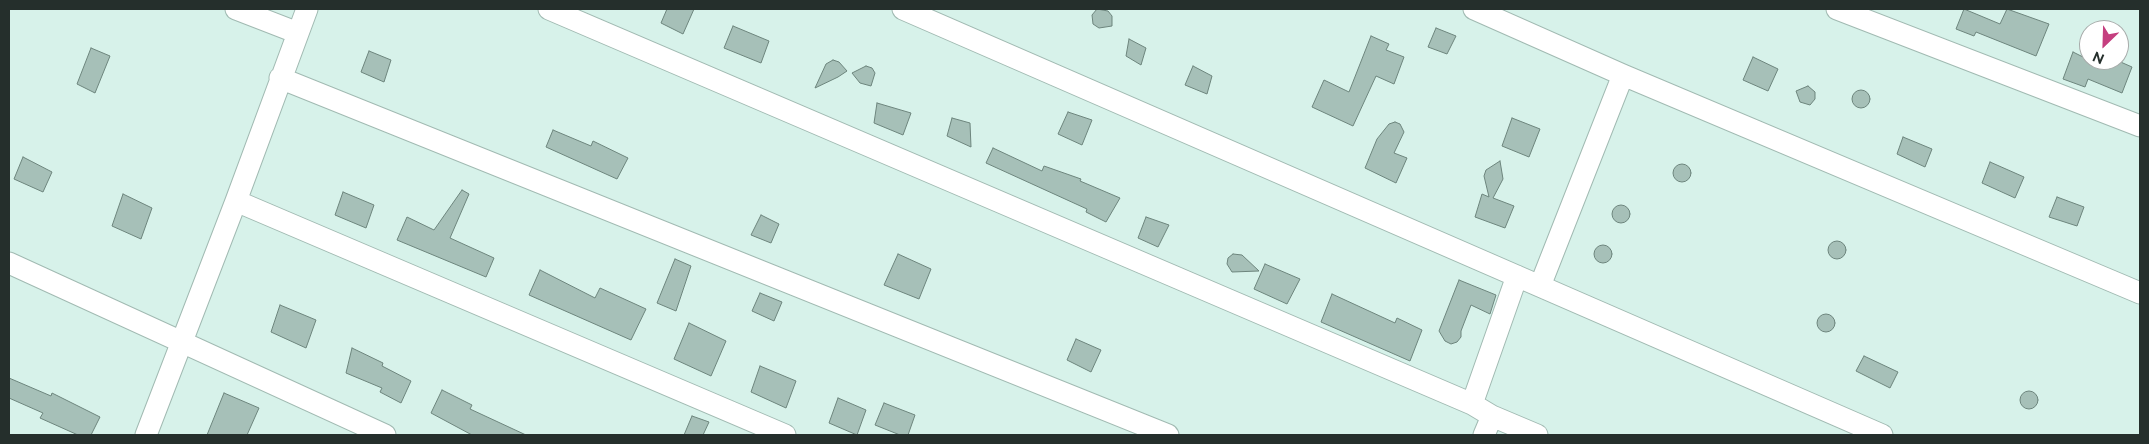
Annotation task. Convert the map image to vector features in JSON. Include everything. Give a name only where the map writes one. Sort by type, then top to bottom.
[{"type":"street","points":[[236,9],[298,33]]},
{"type":"street","points":[[146,435],[307,9]]},
{"type":"street","points":[[550,9],[1472,404],[1488,426],[1537,435]]},
{"type":"street","points":[[903,9],[1882,435]]},
{"type":"street","points":[[1474,9],[1623,75],[2140,293]]},
{"type":"street","points":[[1836,9],[2140,126]]},
{"type":"street","points":[[1540,286],[1623,75]]},
{"type":"street","points":[[280,78],[1168,435]]},
{"type":"street","points":[[236,201],[785,435]]},
{"type":"street","points":[[9,263],[385,435]]},
{"type":"street","points":[[1472,404],[1517,276]]},
{"type":"building","points":[[667,9],[694,9],[683,34],[661,23]]},
{"type":"building","points":[[1097,9],[1108,11],[1112,16],[1112,26],[1099,28],[1093,24],[1092,15]]},
{"type":"building","points":[[1964,9],[2000,24],[2007,9],[2049,24],[2036,56],[1976,32],[1974,36],[1956,29]]},
{"type":"building","points":[[733,26],[769,41],[761,63],[724,48]]},
{"type":"building","points":[[1436,28],[1456,36],[1447,54],[1428,47]]},
{"type":"building","points":[[1371,36],[1389,44],[1386,50],[1404,57],[1394,84],[1376,76],[1353,126],[1312,107],[1324,80],[1349,92]]},
{"type":"building","points":[[1129,39],[1146,48],[1141,65],[1126,56]]},
{"type":"building","points":[[91,48],[110,56],[95,93],[77,84]]},
{"type":"building","points":[[369,51],[391,60],[384,82],[361,72]]},
{"type":"building","points":[[2073,52],[2079,55],[2079,70],[2129,70],[2129,66],[2132,67],[2122,93],[2088,79],[2085,87],[2063,79]]},
{"type":"building","points":[[1753,57],[1778,69],[1768,91],[1743,80]]},
{"type":"building","points":[[833,60],[839,62],[847,71],[815,88],[826,64]]},
{"type":"building","points":[[866,66],[872,68],[875,73],[871,86],[860,83],[852,73]]},
{"type":"building","points":[[1193,66],[1212,76],[1207,94],[1185,85]]},
{"type":"building","points":[[1808,86],[1815,92],[1815,99],[1810,105],[1800,102],[1796,91]]},
{"type":"building","points":[[1861,90],[1867,93],[1870,99],[1867,105],[1861,108],[1855,105],[1852,99],[1855,93]]},
{"type":"building","points":[[877,103],[911,113],[903,135],[874,123]]},
{"type":"building","points":[[1068,112],[1092,120],[1082,145],[1058,134]]},
{"type":"building","points":[[952,118],[970,123],[971,147],[947,136]]},
{"type":"building","points":[[1512,118],[1540,129],[1529,157],[1502,146]]},
{"type":"building","points":[[1395,122],[1400,124],[1404,132],[1394,153],[1407,158],[1396,183],[1365,168],[1377,139],[1389,124]]},
{"type":"building","points":[[553,130],[591,146],[593,141],[628,158],[617,179],[546,147]]},
{"type":"building","points":[[1903,137],[1932,149],[1925,167],[1897,154]]},
{"type":"building","points":[[993,148],[1042,171],[1044,166],[1081,179],[1080,181],[1120,198],[1106,222],[1086,212],[1087,209],[986,163]]},
{"type":"building","points":[[23,157],[52,172],[43,192],[14,179]]},
{"type":"building","points":[[1500,161],[1503,179],[1493,198],[1514,206],[1505,228],[1475,217],[1482,194],[1489,197],[1484,176],[1486,170]]},
{"type":"building","points":[[1990,162],[2024,177],[2015,198],[1982,183]]},
{"type":"building","points":[[1682,164],[1688,167],[1691,173],[1688,179],[1682,182],[1676,179],[1673,173],[1676,167]]},
{"type":"building","points":[[462,190],[469,194],[450,238],[494,258],[486,277],[397,240],[407,217],[434,230]]},
{"type":"building","points":[[343,192],[374,205],[366,228],[335,215]]},
{"type":"building","points":[[123,194],[152,208],[141,239],[112,226]]},
{"type":"building","points":[[2057,197],[2084,207],[2077,226],[2049,217]]},
{"type":"building","points":[[1621,205],[1627,208],[1630,214],[1627,220],[1621,223],[1615,220],[1612,214],[1615,208]]},
{"type":"building","points":[[761,215],[779,224],[771,243],[751,235]]},
{"type":"building","points":[[1146,217],[1169,225],[1158,247],[1138,238]]},
{"type":"building","points":[[1837,241],[1843,244],[1846,250],[1843,256],[1837,259],[1831,256],[1828,250],[1831,244]]},
{"type":"building","points":[[1603,245],[1609,248],[1612,254],[1609,260],[1603,263],[1597,260],[1594,254],[1597,248]]},
{"type":"building","points":[[898,254],[931,269],[919,299],[884,285]]},
{"type":"building","points":[[1233,254],[1242,255],[1259,271],[1232,272],[1227,264],[1228,258]]},
{"type":"building","points":[[675,259],[691,266],[676,311],[657,303]]},
{"type":"building","points":[[1265,264],[1300,279],[1287,304],[1254,289]]},
{"type":"building","points":[[540,270],[595,298],[600,288],[646,309],[631,340],[529,295]]},
{"type":"building","points":[[1459,280],[1496,295],[1490,314],[1471,305],[1461,331],[1461,337],[1457,342],[1451,344],[1445,341],[1439,331]]},
{"type":"building","points":[[760,293],[782,302],[774,321],[752,311]]},
{"type":"building","points":[[1332,294],[1395,323],[1397,318],[1422,330],[1410,361],[1321,322]]},
{"type":"building","points":[[280,305],[316,320],[306,348],[271,332]]},
{"type":"building","points":[[1826,314],[1832,317],[1835,323],[1832,329],[1826,332],[1820,329],[1817,323],[1820,317]]},
{"type":"building","points":[[689,323],[726,341],[711,376],[674,359]]},
{"type":"building","points":[[1076,339],[1101,350],[1091,372],[1067,360]]},
{"type":"building","points":[[352,348],[383,363],[382,366],[411,381],[401,403],[380,392],[382,388],[346,373]]},
{"type":"building","points":[[1864,356],[1898,372],[1890,388],[1856,371]]},
{"type":"building","points":[[760,366],[796,381],[786,408],[751,392]]},
{"type":"building","points":[[9,378],[51,396],[52,393],[100,417],[91,435],[78,435],[40,418],[43,413],[9,398]]},
{"type":"building","points":[[442,390],[472,405],[470,409],[526,435],[472,435],[431,413]]},
{"type":"building","points":[[2025,391],[2033,391],[2038,396],[2036,407],[2025,409],[2020,404],[2020,396]]},
{"type":"building","points":[[224,393],[259,408],[247,435],[207,435]]},
{"type":"building","points":[[838,398],[866,410],[857,435],[829,423]]},
{"type":"building","points":[[884,403],[915,415],[908,435],[900,435],[875,425]]},
{"type":"building","points":[[692,416],[709,422],[703,435],[684,435]]}]
